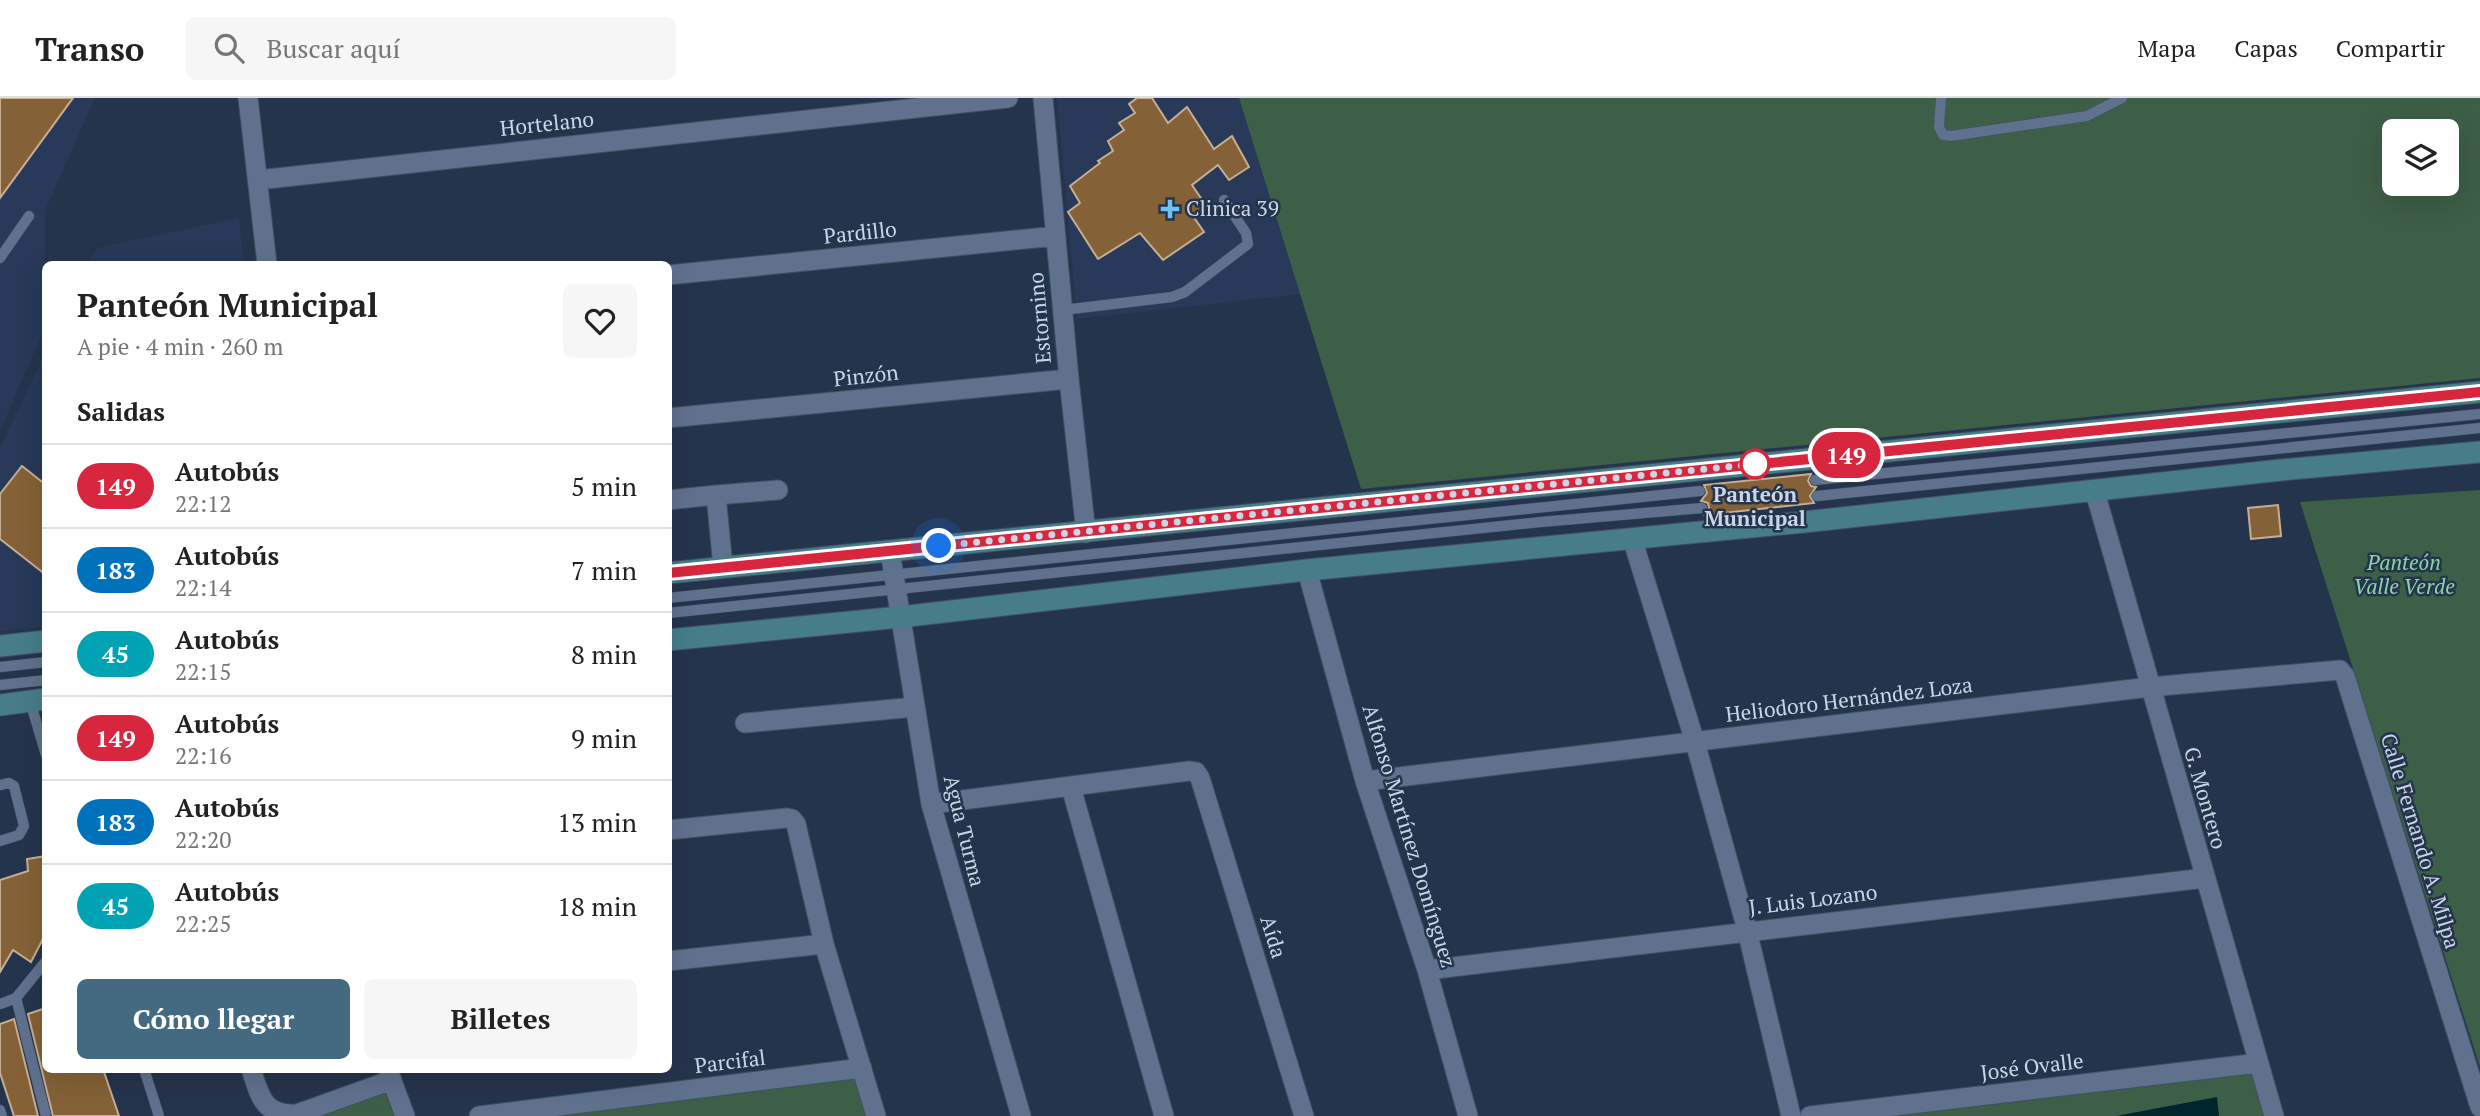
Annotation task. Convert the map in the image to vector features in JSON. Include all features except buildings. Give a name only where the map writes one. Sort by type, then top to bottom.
[{"type":"main road","points":[[672,573],[2480,392]]},
{"type":"main road","points":[[672,640],[900,617],[1307,570],[2480,452]]},
{"type":"main road","points":[[0,646],[42,641]]},
{"type":"main road","points":[[0,705],[38,700]]},
{"type":"street","points":[[248,98],[267,261]]},
{"type":"street","name":"Hortelano","points":[[257,180],[1009,98]]},
{"type":"street","name":"Estornino","points":[[1042,98],[1086,533]]},
{"type":"street","name":"Pardillo","points":[[672,275],[1056,236]]},
{"type":"street","name":"Pinzón","points":[[672,418],[1069,379]]},
{"type":"street","points":[[672,500],[778,490]]},
{"type":"street","name":"G. Montero","points":[[2095,492],[2274,1116]]},
{"type":"street","points":[[716,495],[723,567]]},
{"type":"street","points":[[1632,538],[1695,742],[1747,930],[1791,1116]]},
{"type":"street","name":"Agua Turma","points":[[890,551],[931,804],[1021,1116]]},
{"type":"street","name":"Alfonso Martínez Domínguez","points":[[1307,570],[1365,781],[1427,970],[1468,1116]]},
{"type":"street","name":"Heliodoro Hernández Loza","points":[[1365,781],[2150,687],[2340,670]]},
{"type":"street","name":"Calle Fernando A. Milpa","points":[[2340,670],[2345,676],[2480,1107]]},
{"type":"street","points":[[745,723],[915,707]]},
{"type":"street","name":"Aída","points":[[1071,786],[1196,772],[1304,1116]]},
{"type":"street","points":[[931,804],[1071,786],[1164,1116]]},
{"type":"street","points":[[672,830],[787,818],[796,824],[824,944],[876,1116]]},
{"type":"street","name":"J. Luis Lozano","points":[[1427,970],[1747,930],[2205,878]]},
{"type":"street","points":[[672,961],[824,944]]},
{"type":"street","name":"José Ovalle","points":[[1810,1116],[2259,1063]]},
{"type":"street","name":"Parcifal","points":[[479,1116],[862,1068]]},
{"type":"street","points":[[252,1073],[267,1108],[286,1115],[297,1114],[390,1075],[405,1116]]},
{"type":"lane","points":[[1941,98],[1940,127],[1943,135],[1951,136],[2087,116],[2122,98]]},
{"type":"lane","points":[[1063,310],[1172,297],[1185,292],[1248,244],[1247,233],[1224,200]]},
{"type":"lane","points":[[0,258],[29,216]]},
{"type":"lane","points":[[1815,480],[2480,414]]},
{"type":"lane","points":[[1817,496],[2480,428]]},
{"type":"lane","points":[[672,612],[895,582],[1700,491]]},
{"type":"lane","points":[[672,598],[895,582],[1702,508]]},
{"type":"lane","points":[[0,667],[42,662]]},
{"type":"lane","points":[[0,685],[42,680]]},
{"type":"lane","points":[[38,700],[42,728]]},
{"type":"lane","points":[[0,785],[9,783],[14,786],[24,826],[19,835],[0,841]]},
{"type":"lane","points":[[0,1004],[16,998],[42,966]]},
{"type":"lane","points":[[16,998],[46,1116]]},
{"type":"lane","points":[[145,1073],[159,1116]]},
{"type":"lane","points":[[0,1110],[2,1116]]},
{"type":"shaded area","points":[[0,98],[95,98],[45,211],[42,335],[0,431]]},
{"type":"shaded area","name":"Clinica 39","points":[[1057,98],[1239,98],[1301,294],[1077,319]]},
{"type":"shaded area","points":[[239,218],[244,261],[90,261],[96,248]]},
{"type":"shaded area","points":[[42,359],[42,627],[0,631],[0,448]]},
{"type":"shaded area","points":[[2217,1097],[2219,1116],[2116,1116]]},
{"type":"green space","points":[[1239,98],[2480,98],[2480,378],[1361,489]]},
{"type":"green space","name":"Panteón Valle Verde","points":[[2480,490],[2480,1067],[2300,502]]},
{"type":"green space","points":[[2259,1063],[2274,1116],[1810,1116]]},
{"type":"green space","points":[[862,1068],[876,1116],[479,1116]]},
{"type":"green space","points":[[392,1080],[404,1116],[290,1116]]},
{"type":"bus line","name":"149","points":[[672,573],[2480,392]]},
{"type":"place","name":"Clinica 39","points":[[1170,209]]},
{"type":"place","name":"Panteón Municipal","points":[[1755,464]]},
{"type":"route","points":[[939,546],[1755,464]]}]
